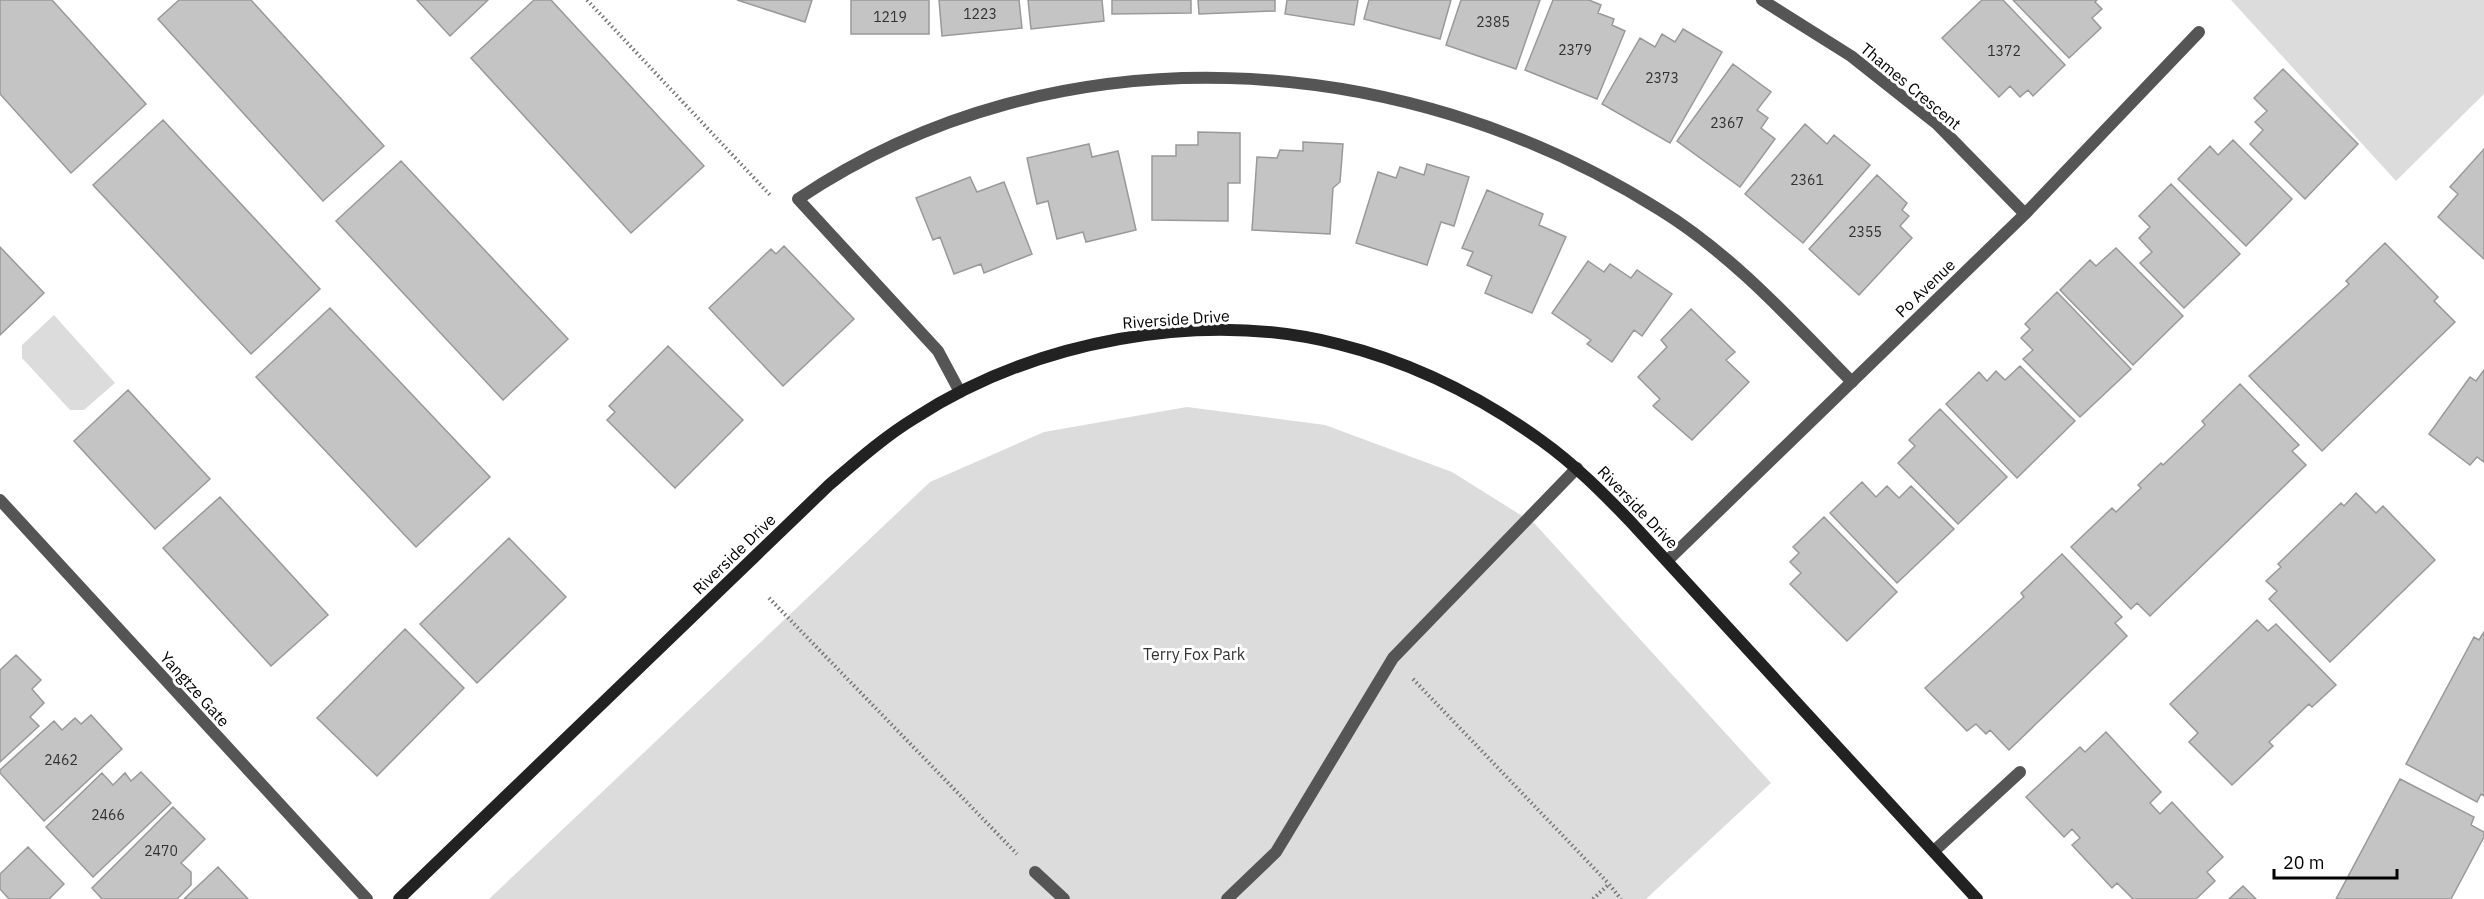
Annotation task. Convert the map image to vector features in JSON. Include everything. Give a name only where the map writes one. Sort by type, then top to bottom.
[{"type":"street","name":"Thames Crescent","points":[[1762,0],[1851,56],[1937,124],[2025,214]]},
{"type":"street","name":"Po Avenue","points":[[1667,561],[2025,214],[2199,32]]},
{"type":"street","points":[[960,392],[938,351],[798,199],[831,177],[896,143],[993,106],[1084,86],[1167,78],[1248,77],[1404,100],[1485,125],[1569,159],[1661,210],[1714,250],[1764,293],[1852,382]]},
{"type":"street","name":"Riverside Drive","points":[[399,899],[829,485],[872,448],[915,418],[960,392],[1024,363],[1102,342],[1219,330],[1278,333],[1337,344],[1390,360],[1446,383],[1501,413],[1577,468],[1667,561],[1977,899]]},
{"type":"street","points":[[1227,899],[1276,852],[1393,658],[1577,468]]},
{"type":"street","name":"Yangtze Gate","points":[[0,500],[367,899]]},
{"type":"street","points":[[1934,851],[2020,772]]},
{"type":"street","points":[[1035,872],[1064,899]]},
{"type":"path","points":[[587,0],[772,197],[798,199]]},
{"type":"path","points":[[769,598],[1035,872]]},
{"type":"path","points":[[1393,658],[1621,899]]},
{"type":"path","points":[[1593,899],[1609,884]]},
{"type":"green space","points":[[2231,0],[2484,0],[2484,94],[2396,181]]},
{"type":"green space","points":[[54,315],[115,383],[84,410],[70,410],[22,358],[22,345]]},
{"type":"green space","name":"Terry Fox Park","points":[[1187,407],[1325,425],[1452,472],[1535,524],[1771,783],[1646,899],[489,899],[930,482],[1044,432]]},
{"type":"building","points":[[0,0],[52,0],[146,104],[71,173],[0,94]]},
{"type":"building","points":[[179,0],[251,0],[384,146],[323,201],[158,19]]},
{"type":"building","points":[[417,0],[488,0],[450,36]]},
{"type":"building","points":[[534,0],[551,0],[704,166],[631,233],[471,58]]},
{"type":"building","points":[[737,0],[812,0],[805,22]]},
{"type":"building","points":[[851,0],[929,0],[929,34],[851,34]]},
{"type":"building","points":[[939,0],[1019,0],[1022,28],[942,36]]},
{"type":"building","points":[[1028,0],[1102,0],[1104,21],[1031,29]]},
{"type":"building","points":[[1112,0],[1191,0],[1191,13],[1112,14]]},
{"type":"building","points":[[1198,0],[1275,0],[1275,11],[1199,14]]},
{"type":"building","points":[[1287,0],[1358,0],[1354,25],[1285,14]]},
{"type":"building","points":[[1369,0],[1451,0],[1440,39],[1364,19]]},
{"type":"building","points":[[1461,0],[1540,0],[1516,69],[1446,45]]},
{"type":"building","points":[[1553,0],[1589,0],[1601,5],[1598,13],[1614,19],[1612,25],[1625,31],[1597,99],[1525,70]]},
{"type":"building","points":[[1982,0],[2003,0],[2065,65],[2033,96],[2028,90],[2020,97],[2010,86],[1999,97],[1942,38]]},
{"type":"building","points":[[2013,0],[2097,0],[2095,2],[2102,9],[2092,18],[2101,28],[2069,58]]},
{"type":"building","points":[[1683,29],[1722,52],[1670,143],[1602,104],[1640,38],[1655,47],[1662,34],[1675,42]]},
{"type":"building","points":[[1733,64],[1771,92],[1757,110],[1768,118],[1761,128],[1775,139],[1740,187],[1677,141]]},
{"type":"building","points":[[2283,69],[2358,144],[2305,199],[2250,144],[2263,130],[2255,122],[2267,111],[2254,98]]},
{"type":"building","points":[[163,120],[320,289],[251,354],[93,185]]},
{"type":"building","points":[[1805,124],[1827,144],[1834,135],[1870,165],[1803,243],[1745,194]]},
{"type":"building","points":[[1198,132],[1240,133],[1240,183],[1228,183],[1228,221],[1152,220],[1152,156],[1176,156],[1176,145],[1198,145]]},
{"type":"building","points":[[2233,140],[2292,199],[2246,246],[2178,179],[2210,146],[2218,155]]},
{"type":"building","points":[[1303,142],[1343,144],[1340,182],[1333,188],[1330,234],[1252,230],[1257,157],[1277,158],[1280,150],[1303,151]]},
{"type":"building","points":[[1089,144],[1092,157],[1118,151],[1136,230],[1086,242],[1083,232],[1057,239],[1048,201],[1037,204],[1027,158]]},
{"type":"building","points":[[2484,149],[2484,259],[2438,217],[2458,194],[2450,187]]},
{"type":"building","points":[[401,161],[568,339],[503,400],[336,221]]},
{"type":"building","points":[[1427,164],[1469,177],[1454,226],[1441,222],[1427,265],[1356,243],[1378,172],[1396,178],[1400,167],[1424,175]]},
{"type":"building","points":[[1877,175],[1907,203],[1902,210],[1909,216],[1900,226],[1912,238],[1859,295],[1809,249]]},
{"type":"building","points":[[970,177],[977,192],[1004,182],[1032,254],[984,273],[981,264],[954,274],[940,237],[933,240],[916,198]]},
{"type":"building","points":[[2171,184],[2240,254],[2184,308],[2140,263],[2152,252],[2139,238],[2150,227],[2139,216]]},
{"type":"building","points":[[1487,190],[1543,214],[1539,225],[1566,237],[1532,313],[1485,293],[1492,276],[1467,265],[1473,252],[1462,248]]},
{"type":"building","points":[[2385,243],[2438,297],[2434,301],[2455,322],[2322,451],[2249,376],[2349,284],[2346,281]]},
{"type":"building","points":[[784,246],[854,319],[783,386],[709,308],[771,249],[776,254]]},
{"type":"building","points":[[0,247],[44,293],[0,335]]},
{"type":"building","points":[[2116,248],[2183,316],[2133,365],[2060,290],[2090,260],[2096,266]]},
{"type":"building","points":[[1588,261],[1604,272],[1610,264],[1631,278],[1637,270],[1672,294],[1642,336],[1634,330],[1612,362],[1587,344],[1591,340],[1552,313]]},
{"type":"building","points":[[2057,292],[2131,369],[2080,417],[2023,359],[2033,350],[2021,338],[2030,329],[2025,324]]},
{"type":"building","points":[[330,308],[490,477],[416,547],[256,377]]},
{"type":"building","points":[[1691,309],[1735,352],[1726,360],[1749,382],[1692,440],[1653,406],[1660,399],[1638,377],[1667,347],[1661,340]]},
{"type":"building","points":[[668,346],[743,420],[675,488],[607,420],[615,412],[609,406]]},
{"type":"building","points":[[2020,366],[2075,421],[2017,478],[1946,404],[1979,372],[1987,381],[1996,371],[2005,380]]},
{"type":"building","points":[[2484,370],[2484,462],[2477,457],[2470,465],[2429,434],[2470,377],[2476,381]]},
{"type":"building","points":[[2240,384],[2299,445],[2292,451],[2306,465],[2150,616],[2137,603],[2131,609],[2071,547],[2112,508],[2116,512],[2141,488],[2138,485],[2205,425],[2202,421]]},
{"type":"building","points":[[128,390],[210,479],[155,529],[74,441]]},
{"type":"building","points":[[1940,409],[2007,477],[1958,524],[1898,463],[1915,446],[1909,440]]},
{"type":"building","points":[[1862,482],[1876,497],[1887,486],[1899,498],[1911,486],[1954,529],[1897,583],[1830,513]]},
{"type":"building","points":[[2356,493],[2376,513],[2383,506],[2435,560],[2330,662],[2269,599],[2277,591],[2266,581],[2281,567],[2278,564],[2341,503],[2344,506]]},
{"type":"building","points":[[220,497],[328,615],[271,666],[163,548]]},
{"type":"building","points":[[1824,517],[1897,592],[1847,641],[1790,584],[1801,573],[1790,562],[1799,553],[1793,547]]},
{"type":"building","points":[[509,538],[566,597],[477,683],[420,624]]},
{"type":"building","points":[[2062,554],[2122,617],[2115,623],[2127,636],[2009,750],[1990,730],[1986,734],[1976,724],[1967,731],[1925,688],[2024,597],[2021,593]]},
{"type":"building","points":[[2257,620],[2268,631],[2276,624],[2336,685],[2312,707],[2309,704],[2269,742],[2273,746],[2232,785],[2189,742],[2198,733],[2170,704]]},
{"type":"building","points":[[405,629],[464,688],[377,776],[317,718]]},
{"type":"building","points":[[2484,632],[2484,796],[2481,794],[2477,802],[2406,764],[2474,637],[2479,640]]},
{"type":"building","points":[[16,655],[41,680],[32,689],[44,703],[30,717],[39,726],[0,762],[0,670]]},
{"type":"building","points":[[91,715],[122,749],[44,821],[0,773],[0,770],[54,721],[62,730],[75,718],[81,724]]},
{"type":"building","points":[[2106,732],[2161,792],[2150,803],[2160,814],[2172,802],[2223,857],[2207,872],[2215,881],[2196,899],[2133,899],[2117,883],[2112,888],[2072,845],[2080,838],[2072,829],[2064,837],[2026,797],[2080,747],[2085,752]]},
{"type":"building","points":[[141,772],[171,803],[93,877],[46,827],[102,773],[113,785],[125,773],[131,781]]},
{"type":"building","points":[[2400,779],[2474,817],[2471,825],[2484,832],[2484,837],[2451,899],[2336,899]]},
{"type":"building","points":[[173,807],[205,839],[181,863],[191,872],[191,885],[177,899],[102,899],[92,888]]},
{"type":"building","points":[[28,847],[64,884],[49,899],[9,899],[0,889],[0,874]]},
{"type":"building","points":[[218,867],[248,899],[184,899]]},
{"type":"building","points":[[2243,886],[2256,899],[2229,899]]}]
